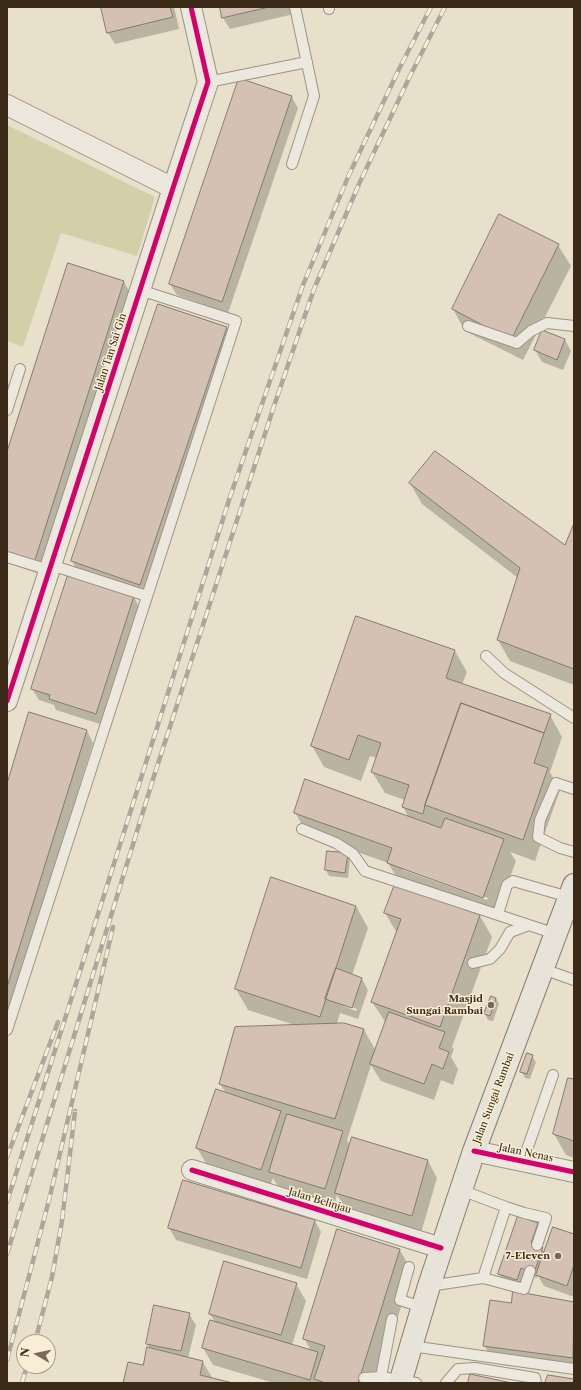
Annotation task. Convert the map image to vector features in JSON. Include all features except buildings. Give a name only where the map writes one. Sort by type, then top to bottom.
[{"type":"main road","name":"Jalan Sungai Rambai","points":[[400,1381],[422,1307],[474,1151],[572,891]]},
{"type":"street","points":[[191,7],[208,82]]},
{"type":"street","name":"Jalan Tan Sai Gin","points":[[7,701],[208,82]]},
{"type":"street","points":[[7,105],[173,188]]},
{"type":"street","name":"Jalan Nenas","points":[[474,1151],[574,1172]]},
{"type":"street","name":"Jalan Belinjau","points":[[192,1170],[441,1248]]},
{"type":"lane","points":[[292,164],[314,96],[295,7]]},
{"type":"lane","points":[[208,82],[307,62]]},
{"type":"lane","points":[[7,1030],[236,321],[140,290]]},
{"type":"lane","points":[[468,326],[517,344],[531,331],[547,323],[574,326]]},
{"type":"lane","points":[[7,410],[20,369]]},
{"type":"lane","points":[[7,557],[147,596]]},
{"type":"lane","points":[[486,656],[504,673],[574,718]]},
{"type":"lane","points":[[574,789],[556,783],[540,820],[538,837],[560,848],[574,852]]},
{"type":"lane","points":[[302,829],[336,843],[353,854],[365,871],[556,934]]},
{"type":"lane","points":[[498,914],[507,885],[513,881],[572,891]]},
{"type":"lane","points":[[473,963],[490,959],[500,949],[510,932],[529,925]]},
{"type":"lane","points":[[543,969],[574,980]]},
{"type":"lane","points":[[522,1161],[553,1075]]},
{"type":"lane","points":[[461,1190],[524,1213],[546,1218],[537,1245]]},
{"type":"lane","points":[[483,1278],[506,1207]]},
{"type":"lane","points":[[409,1267],[400,1300],[422,1307]]},
{"type":"lane","points":[[429,1286],[483,1278],[524,1289],[530,1271]]},
{"type":"lane","points":[[364,1378],[400,1381],[392,1319]]},
{"type":"lane","points":[[411,1346],[574,1369]]},
{"type":"lane","points":[[446,1383],[458,1369],[475,1368],[535,1378],[536,1383]]},
{"type":"shaded area","points":[[7,125],[155,197],[137,256],[61,233],[23,347],[7,341]]},
{"type":"railway","points":[[7,1202],[229,500],[303,285],[348,177],[399,69],[431,7]]},
{"type":"railway","points":[[7,1254],[154,776],[274,406],[314,289],[359,184],[410,76],[445,7]]},
{"type":"railway","points":[[7,1360],[50,1196],[113,927]]},
{"type":"railway","points":[[7,1157],[58,1022]]},
{"type":"railway","points":[[37,1334],[52,1277],[62,1221],[75,1111]]},
{"type":"railway","points":[[22,1383],[25,1374]]},
{"type":"cycle path","points":[[7,701],[208,82],[191,7]]},
{"type":"cycle path","points":[[474,1151],[574,1172]]},
{"type":"cycle path","points":[[192,1170],[441,1248]]},
{"type":"place","name":"Masjid Sungai Rambai","points":[[491,1005]]},
{"type":"place","name":"7-Eleven","points":[[558,1256]]}]
